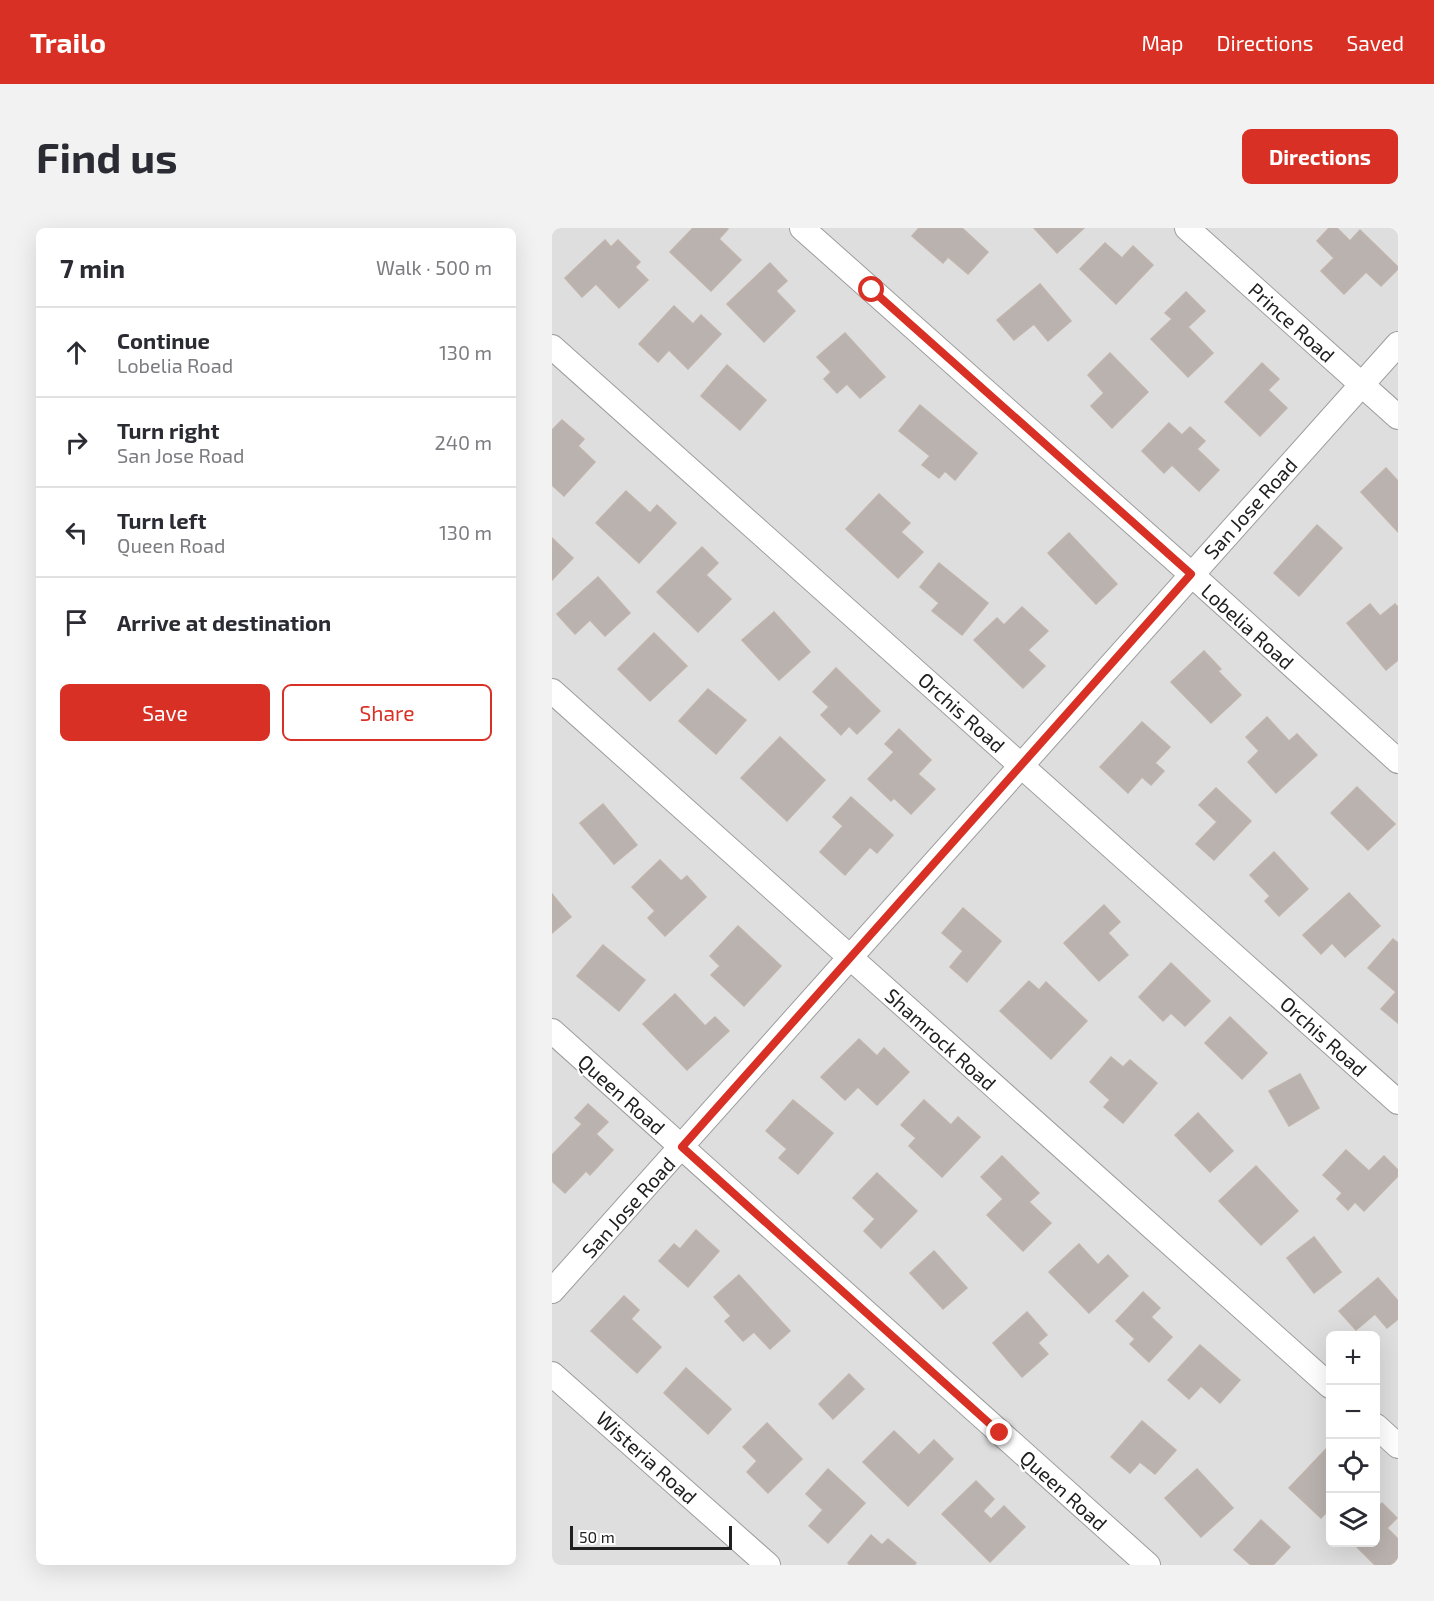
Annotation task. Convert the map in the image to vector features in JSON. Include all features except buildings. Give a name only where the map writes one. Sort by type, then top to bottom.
[{"type":"street","name":"Lobelia Road","points":[[802,228],[1398,761]]},
{"type":"street","name":"Prince Road","points":[[1187,228],[1398,417]]},
{"type":"street","name":"San Jose Road","points":[[552,1291],[1398,344]]},
{"type":"street","name":"Orchis Road","points":[[552,347],[1398,1102]]},
{"type":"street","name":"Shamrock Road","points":[[552,691],[1329,1385]]},
{"type":"street","name":"Queen Road","points":[[552,1031],[1148,1565]]},
{"type":"street","name":"Wisteria Road","points":[[552,1374],[768,1565]]},
{"type":"street","points":[[1380,1430],[1398,1446]]},
{"type":"shaded area","points":[[552,228],[1398,228],[1398,1565],[552,1565]]},
{"type":"route","points":[[872,290],[1191,574],[682,1147],[1000,1433]]}]
